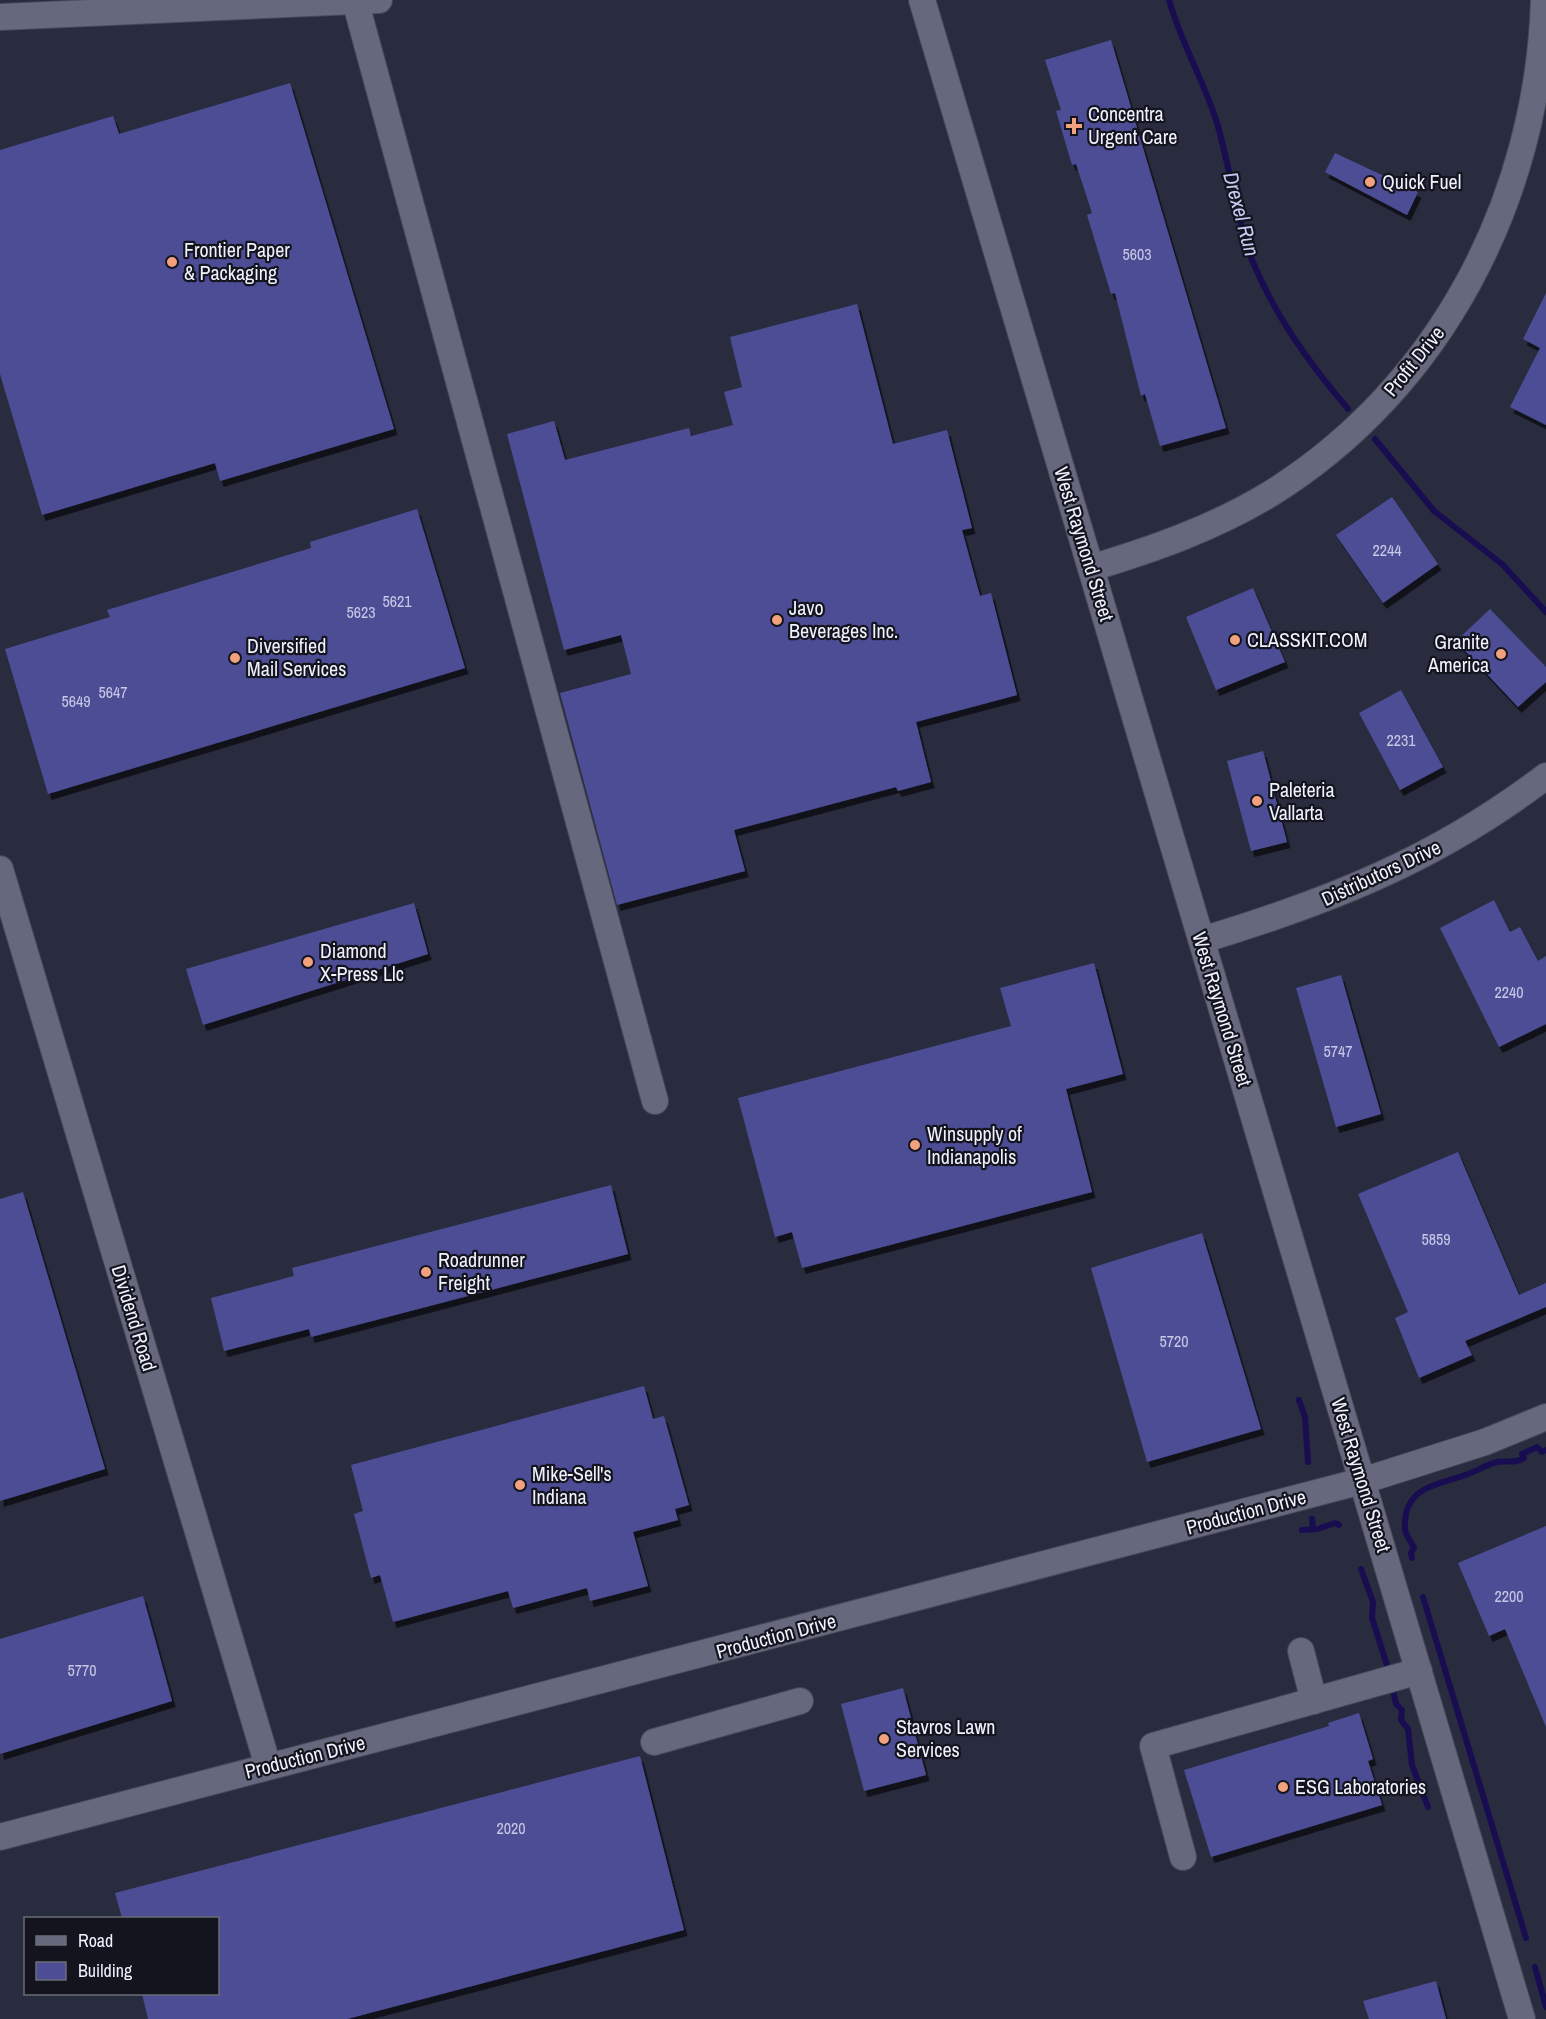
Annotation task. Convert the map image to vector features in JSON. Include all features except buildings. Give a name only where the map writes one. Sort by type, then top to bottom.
[{"type":"street","points":[[0,18],[363,0],[655,1101]]},
{"type":"street","name":"West Raymond Street","points":[[922,0],[1522,2019]]},
{"type":"street","name":"Profit Drive","points":[[1091,568],[1197,532],[1278,489],[1321,458],[1354,429],[1399,384],[1424,353],[1448,320],[1474,274],[1497,225],[1518,165],[1539,75],[1544,0]]},
{"type":"street","name":"Distributors Drive","points":[[1202,940],[1304,909],[1378,878],[1466,831],[1546,776]]},
{"type":"street","name":"Dividend Road","points":[[0,870],[268,1766]]},
{"type":"street","name":"Production Drive","points":[[0,1837],[1362,1481],[1485,1442],[1546,1417]]},
{"type":"street","points":[[1301,1651],[1314,1701]]},
{"type":"street","points":[[1183,1857],[1153,1746],[1419,1671]]},
{"type":"street","points":[[654,1742],[800,1701]]},
{"type":"waterway","name":"Drexel Run","points":[[1169,0],[1217,123],[1246,244],[1261,281],[1294,338],[1348,409]]},
{"type":"waterway","name":"Drexel Run","points":[[1375,439],[1434,511],[1502,564],[1546,612]]},
{"type":"waterway","points":[[1299,1400],[1305,1417],[1308,1462]]},
{"type":"waterway","points":[[1412,1558],[1411,1553],[1414,1547],[1407,1535],[1405,1524],[1409,1504],[1415,1496],[1431,1486],[1493,1463],[1521,1460],[1524,1458],[1522,1454],[1537,1447],[1542,1452],[1546,1450]]},
{"type":"waterway","points":[[1312,1519],[1313,1528]]},
{"type":"waterway","points":[[1302,1530],[1318,1529],[1335,1523],[1339,1525]]},
{"type":"waterway","points":[[1361,1569],[1373,1602],[1372,1618],[1387,1665]]},
{"type":"waterway","points":[[1423,1597],[1526,1938]]},
{"type":"waterway","points":[[1393,1690],[1396,1704],[1402,1710],[1401,1720],[1408,1729],[1412,1765],[1428,1807]]},
{"type":"waterway","points":[[1535,1967],[1546,2007]]},
{"type":"place","name":"Concentra Urgent Care","points":[[1074,126]]},
{"type":"place","name":"Quick Fuel","points":[[1370,182]]},
{"type":"place","name":"Frontier Paper & Packaging","points":[[172,262]]},
{"type":"place","name":"Javo Beverages Inc.","points":[[777,620]]},
{"type":"place","name":"CLASSKIT.COM","points":[[1235,640]]},
{"type":"place","name":"Granite America","points":[[1501,654]]},
{"type":"place","name":"Diversified Mail Services","points":[[235,658]]},
{"type":"place","name":"Paleteria Vallarta","points":[[1257,801]]},
{"type":"place","name":"Diamond X-Press Llc","points":[[308,962]]},
{"type":"place","name":"Winsupply of Indianapolis","points":[[915,1145]]},
{"type":"place","name":"Roadrunner Freight","points":[[426,1272]]},
{"type":"place","name":"Mike-Sell's Indiana","points":[[520,1485]]},
{"type":"place","name":"Stavros Lawn Services","points":[[884,1739]]},
{"type":"place","name":"ESG Laboratories","points":[[1283,1787]]}]
